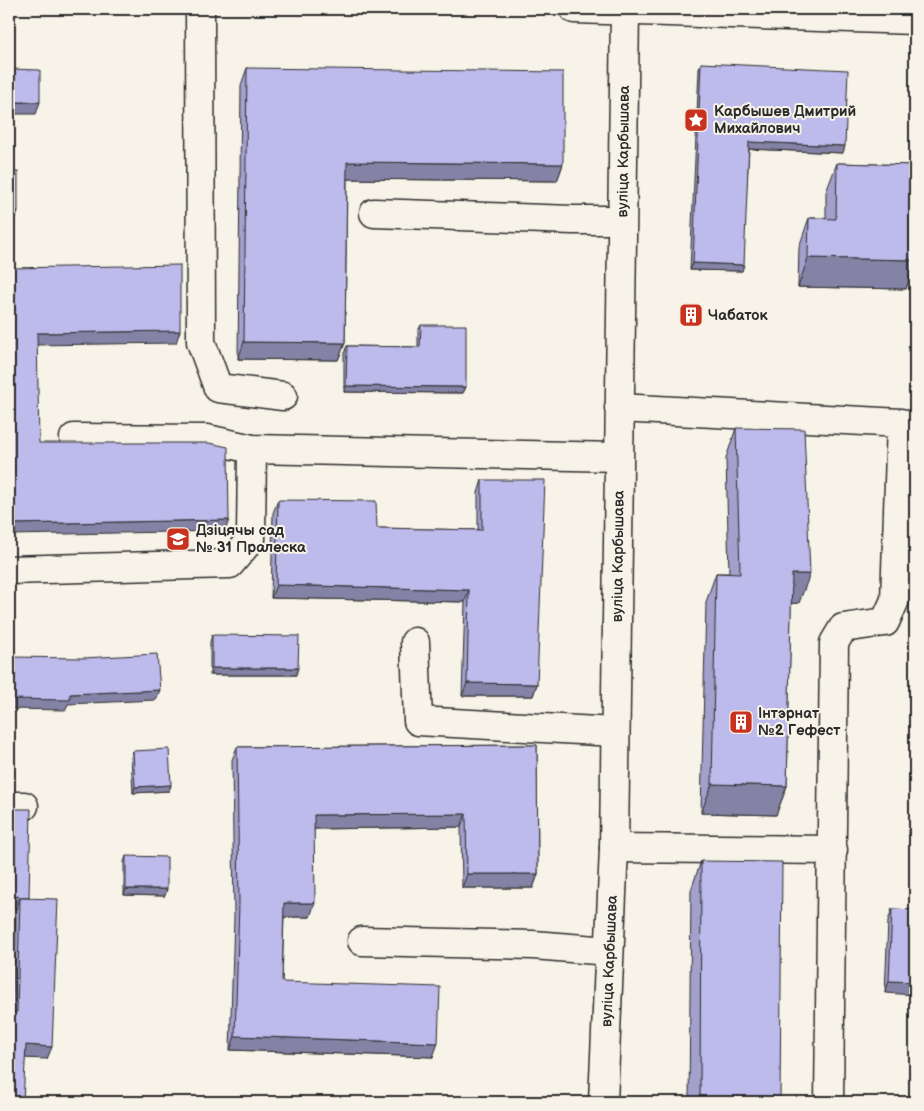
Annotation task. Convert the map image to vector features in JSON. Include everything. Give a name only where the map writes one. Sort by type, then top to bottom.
[{"type":"street","points":[[200,9],[201,342],[218,388],[282,396]]},
{"type":"street","points":[[574,9],[915,20]]},
{"type":"street","name":"вуліца Карбышава","points":[[603,1102],[614,848],[625,10]]},
{"type":"street","points":[[374,213],[621,220]]},
{"type":"street","points":[[619,408],[908,424],[894,600],[884,622],[843,628],[834,643],[829,1102]]},
{"type":"street","points":[[74,438],[207,440],[252,449],[618,458]]},
{"type":"street","points":[[9,570],[230,564],[251,539],[252,449]]},
{"type":"street","points":[[415,642],[418,721],[615,732]]},
{"type":"street","points":[[614,848],[833,850]]},
{"type":"street","points":[[362,941],[533,945],[610,951]]},
{"type":"building","points":[[701,63],[848,70],[845,146],[749,142],[744,265],[693,263]]},
{"type":"building","points":[[247,68],[563,72],[563,164],[347,162],[345,343],[244,342]]},
{"type":"building","points":[[9,69],[40,70],[40,102],[9,102]]},
{"type":"building","points":[[837,163],[915,165],[915,260],[808,258],[809,218],[836,219]]},
{"type":"building","points":[[9,172],[18,172],[18,211],[9,211]]},
{"type":"building","points":[[180,265],[180,331],[37,333],[39,443],[209,443],[228,447],[229,520],[9,524],[9,268]]},
{"type":"building","points":[[421,325],[466,325],[466,387],[346,386],[347,346],[420,347]]},
{"type":"building","name":"Інтэрнат №2 Гефест","points":[[736,428],[804,429],[810,574],[792,574],[787,786],[712,784],[716,573],[740,574]]},
{"type":"building","points":[[482,480],[545,480],[537,684],[467,683],[469,590],[276,585],[278,500],[376,501],[377,528],[482,530]]},
{"type":"building","points":[[212,635],[299,636],[298,668],[212,668]]},
{"type":"building","points":[[157,654],[160,690],[70,694],[70,700],[9,699],[9,657],[83,658]]},
{"type":"building","points":[[537,745],[538,874],[467,874],[466,814],[314,815],[315,903],[284,903],[282,982],[440,987],[438,1043],[235,1036],[239,903],[237,747]]},
{"type":"building","points":[[169,749],[171,785],[135,787],[133,751]]},
{"type":"building","points":[[9,807],[14,809],[31,809],[29,897],[9,896]]},
{"type":"building","points":[[126,856],[167,857],[167,889],[126,889]]},
{"type":"building","points":[[701,861],[782,862],[780,1102],[700,1102]]},
{"type":"building","points":[[20,898],[58,899],[52,1047],[26,1045],[23,1102],[9,1102],[9,1012],[17,1012]]},
{"type":"building","points":[[892,909],[915,910],[915,982],[889,981]]},
{"type":"place","name":"Карбышев Дмитрий Михайлович","points":[[696,120]]},
{"type":"place","name":"Чабаток","points":[[691,315]]},
{"type":"place","name":"Дзіцячы сад № 31 Пралеска","points":[[178,539]]},
{"type":"place","name":"Інтэрнат №2 Гефест","points":[[741,722]]}]
